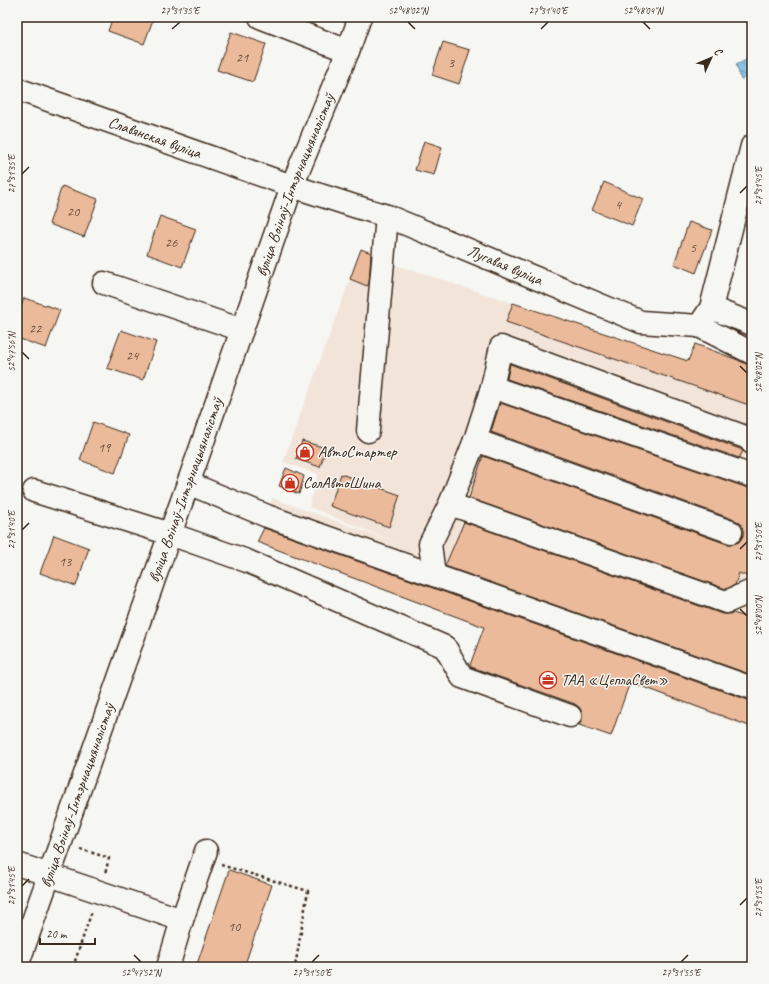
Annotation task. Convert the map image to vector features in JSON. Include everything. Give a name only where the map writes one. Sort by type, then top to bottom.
[{"type":"street","points":[[260,17],[348,51]]},
{"type":"street","name":"вуліца Воінаў-Інтэрнацыяналістаў","points":[[17,966],[292,186],[348,51],[360,17]]},
{"type":"street","name":"Славянская вуліца","points":[[17,89],[292,186]]},
{"type":"street","points":[[752,146],[711,308],[700,326],[752,353]]},
{"type":"street","name":"Лугавая вуліца","points":[[292,186],[387,216],[641,322],[700,326]]},
{"type":"street","points":[[368,431],[387,216]]},
{"type":"street","points":[[104,283],[242,330]]},
{"type":"street","points":[[711,308],[752,324]]},
{"type":"street","points":[[434,575],[430,544],[450,504],[475,440],[492,387],[501,347],[748,438],[752,443]]},
{"type":"street","points":[[492,387],[752,476]]},
{"type":"street","points":[[475,440],[731,532]]},
{"type":"street","points":[[188,483],[267,516],[752,688]]},
{"type":"street","points":[[34,491],[170,534],[247,561],[445,646],[462,677],[570,716]]},
{"type":"street","points":[[450,504],[726,602],[752,591]]},
{"type":"street","points":[[168,967],[182,920],[205,855]]},
{"type":"street","points":[[17,864],[182,920]]},
{"type":"path","points":[[61,843],[109,858],[73,967]]},
{"type":"path","points":[[205,855],[308,891],[295,967]]},
{"type":"shaded area","points":[[378,256],[384,261],[687,361],[695,344],[752,365],[752,729],[257,542],[266,524],[272,498],[403,545],[309,507],[318,474],[283,462],[350,279],[368,285]]},
{"type":"water","points":[[752,56],[752,73],[741,80],[736,64]]},
{"type":"building","points":[[113,17],[154,17],[144,44],[108,31]]},
{"type":"building","points":[[231,32],[266,44],[253,82],[217,70]]},
{"type":"building","points":[[443,42],[470,50],[459,84],[432,75]]},
{"type":"building","points":[[424,141],[442,147],[434,175],[415,170]]},
{"type":"building","points":[[604,182],[643,199],[632,226],[592,210]]},
{"type":"building","points":[[62,186],[98,199],[84,237],[49,224]]},
{"type":"building","points":[[160,216],[196,229],[182,267],[147,254]]},
{"type":"building","points":[[689,222],[712,230],[696,273],[674,264]]},
{"type":"building","points":[[361,249],[371,253],[369,283],[367,286],[350,279]]},
{"type":"building","points":[[24,298],[60,310],[46,348],[17,338],[17,318]]},
{"type":"building","points":[[513,303],[688,361],[695,344],[752,365],[752,406],[506,322]]},
{"type":"building","points":[[121,330],[156,342],[143,380],[107,368]]},
{"type":"building","points":[[510,364],[743,451],[739,458],[507,379]]},
{"type":"building","points":[[500,403],[748,488],[752,488],[752,578],[739,573],[735,585],[726,589],[469,498],[483,456],[727,544],[739,542],[743,536],[741,524],[735,520],[491,432]]},
{"type":"building","points":[[93,422],[129,435],[115,473],[80,460]]},
{"type":"building","points":[[302,441],[326,448],[320,467],[296,459]]},
{"type":"building","points":[[286,468],[304,476],[299,494],[279,486]]},
{"type":"building","points":[[341,474],[400,495],[389,527],[330,506]]},
{"type":"building","points":[[464,522],[722,614],[733,613],[752,619],[752,675],[445,566]]},
{"type":"building","points":[[264,528],[748,700],[752,700],[752,727],[630,682],[611,736],[579,725],[582,720],[582,713],[580,708],[575,704],[471,667],[470,665],[484,627],[257,542]]},
{"type":"building","points":[[54,535],[89,548],[76,586],[40,573]]},
{"type":"building","points":[[229,870],[272,885],[244,967],[196,967]]},
{"type":"place","name":"АвтоСтартер","points":[[305,452]]},
{"type":"place","name":"СолАвтоШина","points":[[290,483]]},
{"type":"place","name":"ТАА «ЦеплаСвет»","points":[[548,680]]}]
